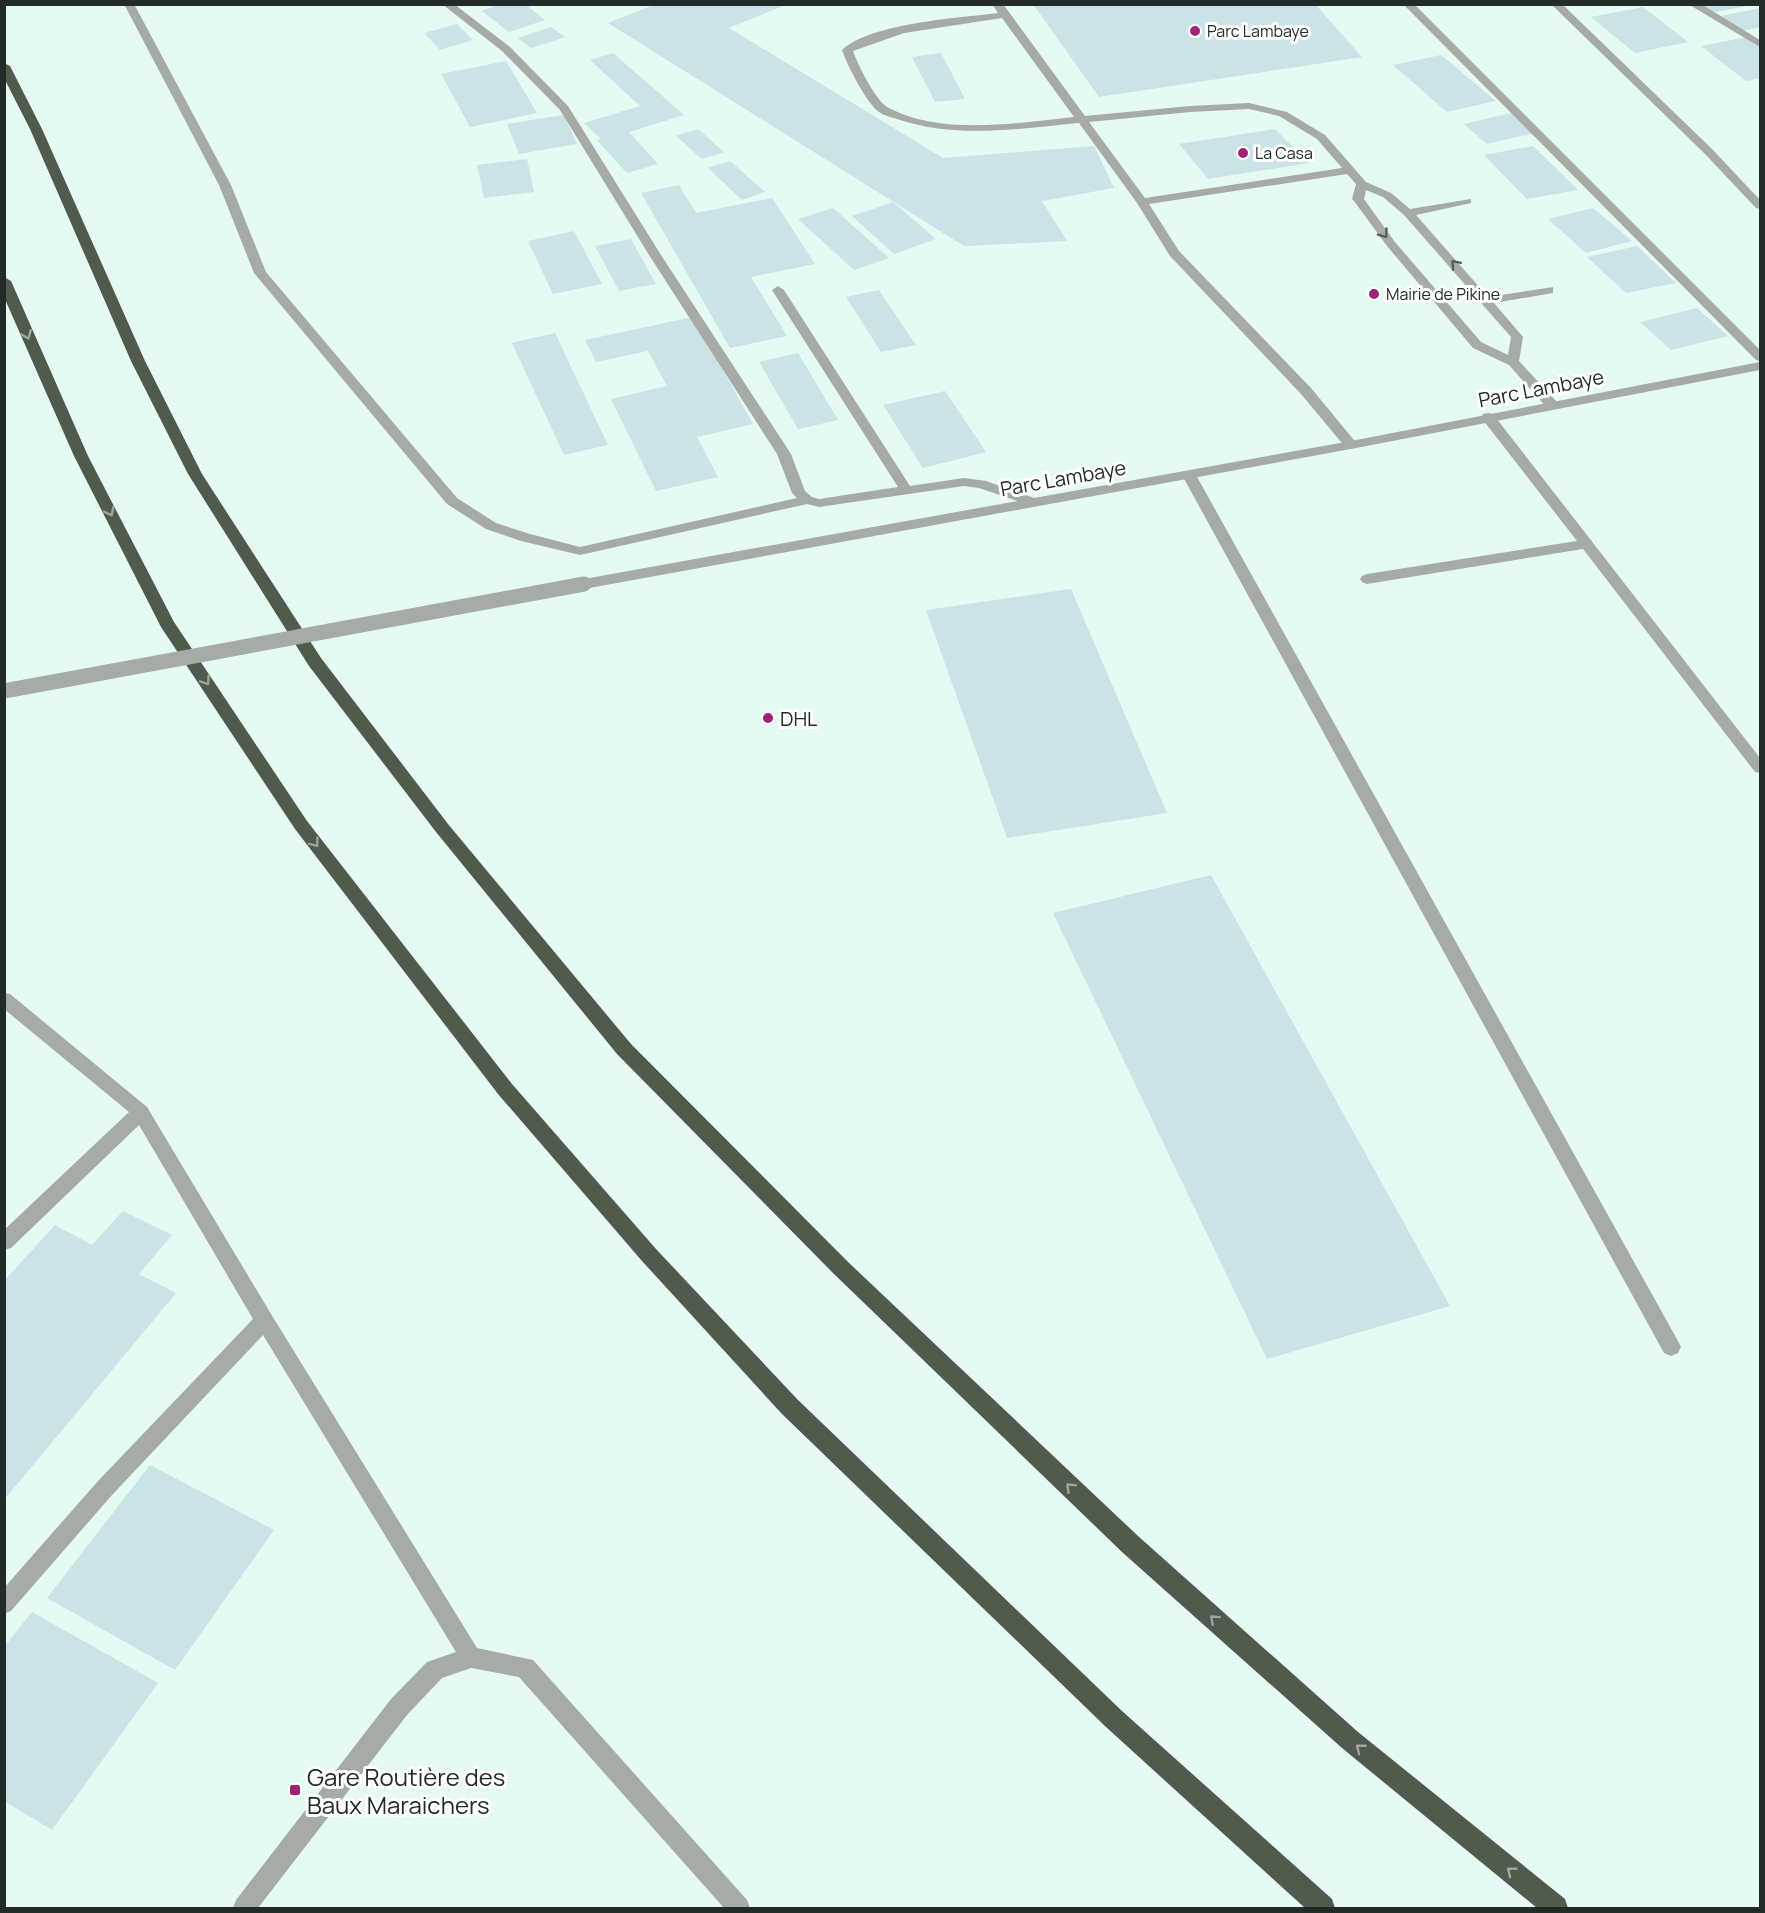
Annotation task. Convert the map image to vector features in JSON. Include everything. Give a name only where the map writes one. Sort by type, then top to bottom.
[{"type":"highway","points":[[4,66],[36,129],[138,361],[195,474],[315,662],[442,828],[624,1049],[841,1268],[1130,1544],[1350,1740],[1556,1908]]},
{"type":"highway","points":[[4,281],[81,456],[167,623],[301,825],[505,1089],[649,1254],[790,1407],[1114,1719],[1323,1908]]},
{"type":"street","points":[[129,4],[225,185],[260,273],[452,501],[491,526],[526,538],[580,551],[807,500],[819,503],[956,483],[981,484],[1035,503]]},
{"type":"street","points":[[447,4],[506,49],[564,108],[655,255],[784,454],[799,493],[807,500]]},
{"type":"street","points":[[997,4],[1142,202],[1174,254],[1306,391],[1351,446]]},
{"type":"street","points":[[1408,4],[1761,357]]},
{"type":"street","points":[[1556,4],[1708,151],[1761,206]]},
{"type":"street","points":[[1693,4],[1761,44]]},
{"type":"street","points":[[1004,15],[909,29],[867,39],[847,50],[854,70],[883,110],[920,123],[950,128],[1020,126],[1190,109],[1249,106],[1283,114],[1321,137],[1362,184],[1387,195],[1408,213],[1517,337],[1513,362]]},
{"type":"street","points":[[1142,202],[1349,170]]},
{"type":"street","points":[[1362,184],[1358,199],[1391,244],[1448,313],[1477,345],[1513,362],[1553,406]]},
{"type":"street","points":[[1408,213],[1467,201]]},
{"type":"street","points":[[778,290],[906,489]]},
{"type":"street","points":[[1487,301],[1549,290]]},
{"type":"street","name":"Parc Lambaye","points":[[4,691],[1351,446],[1488,417],[1761,366]]},
{"type":"street","points":[[1488,417],[1761,768]]},
{"type":"street","points":[[1189,475],[1671,1347]]},
{"type":"street","points":[[1367,579],[1586,544]]},
{"type":"street","points":[[4,999],[141,1112],[264,1320],[471,1657]]},
{"type":"street","points":[[4,1242],[141,1112]]},
{"type":"street","points":[[4,1604],[105,1488],[264,1320]]},
{"type":"street","points":[[244,1908],[399,1707],[435,1670],[471,1657],[525,1668],[739,1908]]},
{"type":"building","points":[[500,4],[525,4],[545,20],[509,32],[482,11]]},
{"type":"building","points":[[656,4],[788,4],[729,28],[943,158],[1094,146],[1114,188],[1042,201],[1067,241],[964,246],[608,23]]},
{"type":"building","name":"Parc Lambaye","points":[[1033,4],[1315,4],[1362,57],[1099,97]]},
{"type":"building","points":[[1699,4],[1748,4],[1748,6],[1710,13]]},
{"type":"building","points":[[1643,7],[1688,42],[1635,53],[1591,17]]},
{"type":"building","points":[[1760,8],[1760,27],[1741,31],[1721,16]]},
{"type":"building","points":[[457,24],[473,40],[440,50],[424,33]]},
{"type":"building","points":[[551,27],[565,37],[531,48],[518,38]]},
{"type":"building","points":[[1747,37],[1760,47],[1760,78],[1746,81],[1701,46]]},
{"type":"building","points":[[613,53],[684,115],[629,132],[658,164],[627,173],[597,140],[601,139],[584,123],[640,106],[590,60]]},
{"type":"building","points":[[941,53],[965,99],[935,102],[912,57]]},
{"type":"building","points":[[1441,55],[1496,101],[1447,112],[1393,65]]},
{"type":"building","points":[[506,61],[537,113],[470,127],[441,74]]},
{"type":"building","points":[[1511,113],[1534,133],[1487,144],[1464,124]]},
{"type":"building","points":[[564,115],[577,144],[519,154],[507,124]]},
{"type":"building","points":[[698,129],[724,152],[702,159],[676,136]]},
{"type":"building","name":"La Casa","points":[[1275,129],[1309,163],[1208,179],[1179,144]]},
{"type":"building","points":[[1533,146],[1578,190],[1527,199],[1484,155]]},
{"type":"building","points":[[527,159],[534,192],[484,198],[477,165]]},
{"type":"building","points":[[730,161],[765,192],[742,200],[708,168]]},
{"type":"building","points":[[679,185],[696,213],[772,198],[815,264],[751,277],[787,336],[730,348],[641,193]]},
{"type":"building","points":[[893,202],[936,239],[894,254],[852,216]]},
{"type":"building","points":[[833,208],[889,258],[854,270],[798,219]]},
{"type":"building","points":[[1593,208],[1632,241],[1586,253],[1548,219]]},
{"type":"building","points":[[574,231],[602,284],[553,294],[528,241]]},
{"type":"building","points":[[631,239],[656,284],[619,291],[595,246]]},
{"type":"building","points":[[1637,246],[1676,283],[1626,293],[1587,257]]},
{"type":"building","points":[[879,290],[916,345],[881,352],[846,297]]},
{"type":"building","points":[[1697,308],[1728,336],[1671,350],[1640,322]]},
{"type":"building","points":[[693,317],[753,424],[697,437],[718,477],[656,491],[611,399],[667,386],[648,351],[596,362],[585,340]]},
{"type":"building","points":[[555,333],[608,445],[564,455],[512,343]]},
{"type":"building","points":[[798,353],[838,420],[798,429],[759,362]]},
{"type":"building","points":[[945,391],[986,452],[923,468],[883,405]]},
{"type":"building","points":[[1071,589],[1167,813],[1007,838],[926,610]]},
{"type":"building","points":[[1211,875],[1450,1306],[1267,1359],[1053,913]]},
{"type":"building","points":[[123,1211],[172,1235],[139,1274],[176,1293],[4,1500],[4,1281],[55,1225],[92,1245]]},
{"type":"building","points":[[150,1465],[274,1530],[175,1670],[47,1598]]},
{"type":"building","points":[[32,1612],[158,1683],[52,1830],[4,1801],[4,1647]]},
{"type":"place","name":"Parc Lambaye","points":[[1195,31]]},
{"type":"place","name":"La Casa","points":[[1243,153]]},
{"type":"place","name":"Mairie de Pikine","points":[[1374,294]]},
{"type":"place","name":"DHL","points":[[768,718]]},
{"type":"place","name":"Gare Routière des Baux Maraichers","points":[[295,1790]]}]
